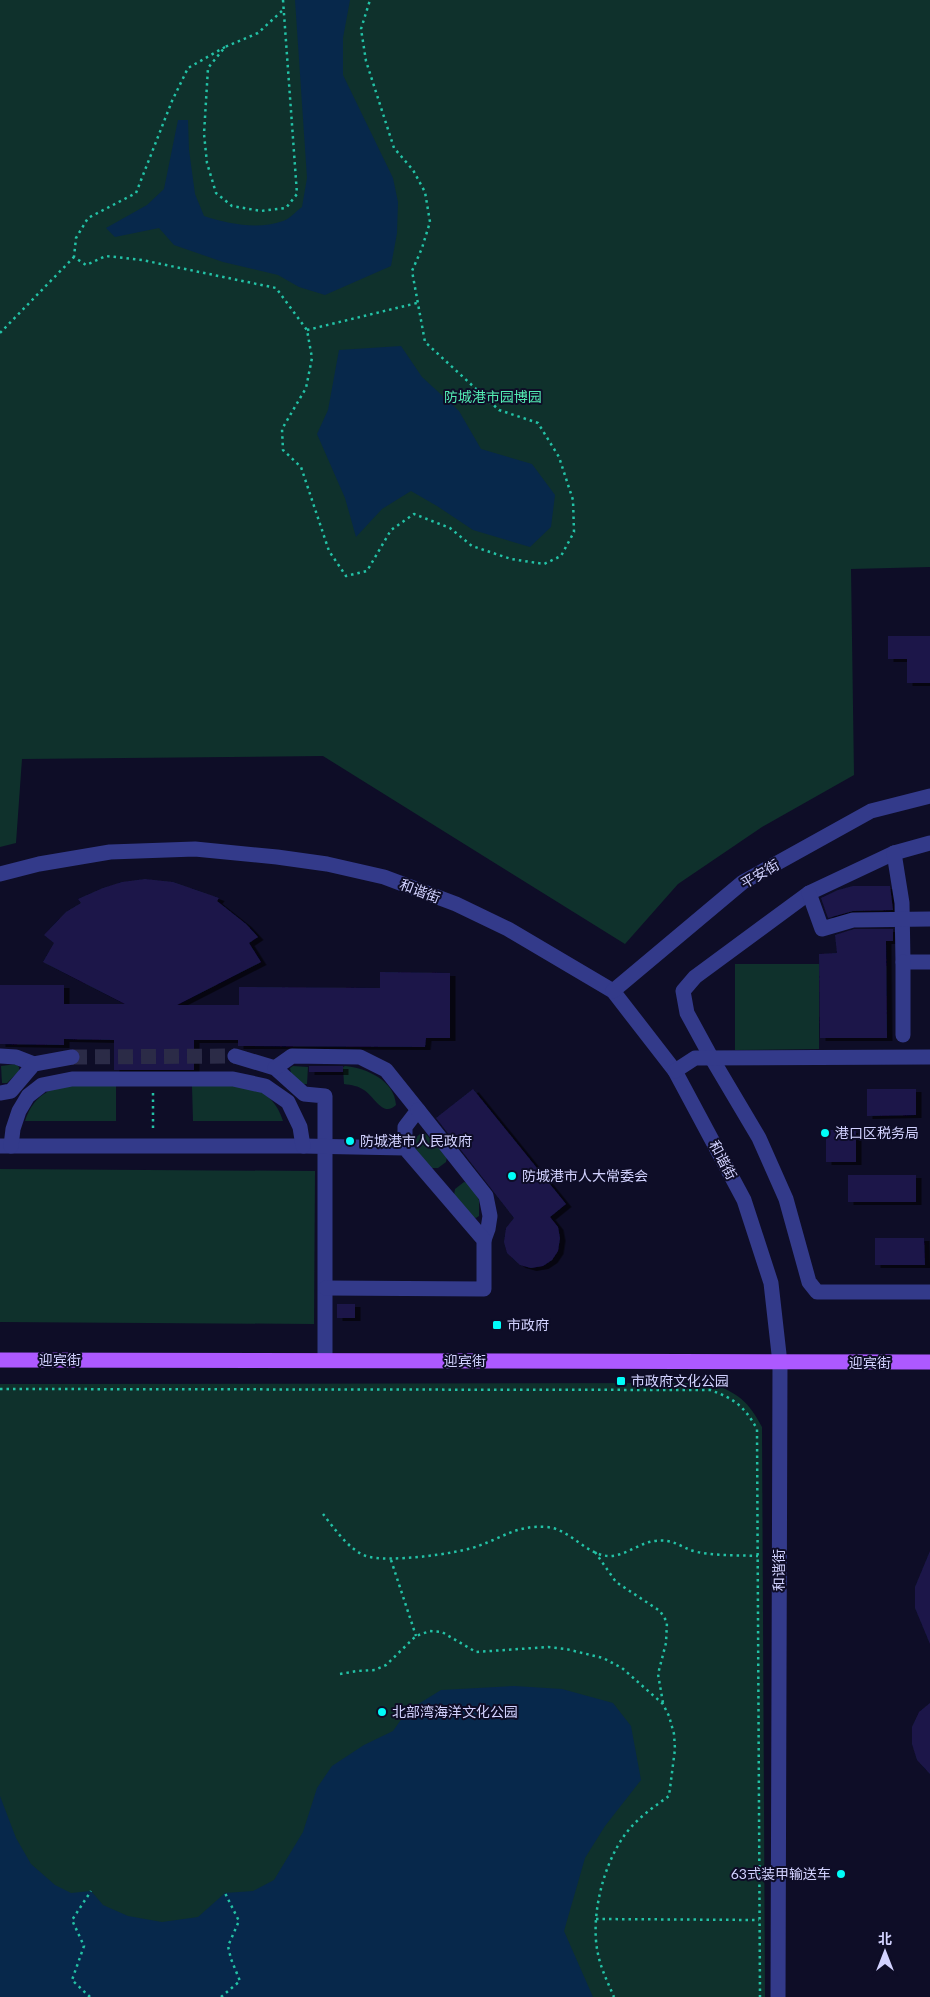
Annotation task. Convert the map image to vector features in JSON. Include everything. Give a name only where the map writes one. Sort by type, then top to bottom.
[{"type":"main road","name":"迎宾街","points":[[0,1360],[930,1362]]},
{"type":"street","name":"平安街","points":[[613,991],[743,882],[871,811],[930,796]]},
{"type":"street","points":[[930,844],[894,853],[809,893],[695,977],[683,991],[687,1012],[759,1138],[786,1199],[808,1282],[817,1292],[930,1292]]},
{"type":"street","name":"和谐街","points":[[0,874],[38,864],[110,852],[195,850],[277,857],[327,864],[384,877],[456,904],[508,929],[613,991],[676,1071],[744,1200],[771,1283],[780,1363],[778,1997]]},
{"type":"street","points":[[894,853],[902,903],[903,1035]]},
{"type":"street","points":[[809,893],[822,929],[853,920],[930,919]]},
{"type":"street","points":[[903,962],[930,962]]},
{"type":"street","points":[[0,1056],[16,1057],[34,1064],[72,1057]]},
{"type":"street","points":[[235,1056],[275,1068],[304,1094],[325,1096],[325,1360]]},
{"type":"street","points":[[275,1068],[292,1056],[360,1057],[386,1070],[486,1196],[490,1216],[484,1240],[484,1288],[326,1288]]},
{"type":"street","points":[[676,1071],[694,1058],[711,1057],[930,1058]]},
{"type":"street","points":[[0,1093],[11,1091],[34,1064]]},
{"type":"street","points":[[303,1146],[300,1126],[288,1102],[265,1086],[234,1079],[72,1079],[42,1085],[28,1096],[19,1111],[6,1146],[303,1146],[325,1146],[405,1148]]},
{"type":"street","points":[[418,1110],[405,1126],[405,1148],[484,1240]]},
{"type":"path","points":[[225,47],[208,68],[204,134],[207,163],[216,193],[232,206],[261,211],[286,208],[298,194],[283,0]]},
{"type":"path","points":[[74,257],[86,265],[106,256],[142,260],[276,288],[308,330],[312,358],[306,388],[282,429],[283,450],[301,467],[329,551],[346,576],[367,571],[391,530],[414,514],[450,528],[472,546],[512,559],[544,564],[562,556],[574,532],[573,500],[559,457],[538,423],[499,410],[425,342],[412,271],[430,222],[427,202],[425,192],[413,170],[394,148],[366,61],[361,29],[370,0]]},
{"type":"path","points":[[0,333],[74,257],[76,238],[88,218],[136,193],[172,101],[188,68],[225,47],[258,33],[284,10]]},
{"type":"path","points":[[308,330],[417,303]]},
{"type":"path","points":[[153,1079],[153,1146]]},
{"type":"path","points":[[0,1389],[710,1390],[730,1397],[746,1411],[757,1429],[760,1997]]},
{"type":"path","points":[[323,1514],[343,1539],[365,1556],[391,1560],[477,1547],[522,1527],[549,1527],[572,1537],[594,1551],[611,1556],[653,1541],[675,1542],[695,1551],[716,1555],[758,1556]]},
{"type":"path","points":[[594,1551],[602,1565],[616,1582],[660,1611],[667,1622],[666,1643],[658,1674],[663,1704],[669,1716],[674,1734],[675,1748],[669,1796],[635,1823],[619,1844],[606,1872],[596,1919],[597,1953],[614,1997]]},
{"type":"path","points":[[391,1560],[416,1636]]},
{"type":"path","points":[[340,1674],[375,1670],[386,1665],[416,1636],[430,1631],[442,1632],[476,1652],[548,1648],[603,1658],[622,1668],[663,1704]]},
{"type":"path","points":[[90,1997],[72,1980],[84,1946],[72,1920],[91,1891]]},
{"type":"path","points":[[221,1997],[240,1981],[228,1946],[239,1920],[225,1893]]},
{"type":"path","points":[[596,1919],[760,1920]]},
{"type":"green space","name":"防城港市园博园","points":[[0,0],[930,0],[930,567],[851,569],[854,775],[762,827],[678,884],[625,944],[323,756],[22,759],[16,843],[0,847]]},
{"type":"green space","points":[[735,964],[819,964],[819,1049],[735,1050]]},
{"type":"green space","points":[[16,1064],[19,1067],[19,1071],[7,1083],[2,1083],[1,1066]]},
{"type":"green space","points":[[293,1066],[308,1067],[307,1084],[302,1084],[291,1073],[290,1068]]},
{"type":"green space","points":[[343,1067],[371,1073],[378,1077],[391,1089],[396,1105],[387,1109],[383,1108],[364,1090],[344,1084]]},
{"type":"green space","points":[[233,1085],[258,1091],[268,1097],[277,1107],[283,1121],[193,1121],[192,1086]]},
{"type":"green space","points":[[61,1086],[116,1086],[116,1121],[25,1121],[30,1108],[38,1099],[48,1091]]},
{"type":"green space","points":[[425,1133],[447,1157],[446,1162],[438,1168],[430,1168],[414,1148],[414,1139],[420,1134]]},
{"type":"green space","points":[[0,1169],[315,1171],[314,1324],[0,1322]]},
{"type":"green space","points":[[464,1182],[469,1183],[479,1200],[479,1216],[476,1218],[454,1195],[455,1189]]},
{"type":"green space","name":"北部湾海洋文化公园","points":[[711,1383],[729,1391],[747,1404],[762,1427],[765,1997],[0,1997],[0,1384]]},
{"type":"water","points":[[295,0],[350,0],[343,38],[343,75],[393,178],[398,202],[397,233],[391,266],[325,295],[299,287],[278,275],[223,262],[174,245],[159,228],[115,237],[106,228],[147,205],[164,189],[178,120],[188,120],[189,150],[195,194],[204,216],[244,225],[264,225],[286,220],[302,207],[307,178]]},
{"type":"water","points":[[401,346],[422,377],[459,411],[481,449],[532,464],[555,495],[551,527],[530,547],[473,530],[411,491],[382,509],[356,537],[345,498],[317,434],[328,410],[339,350]]},
{"type":"water","points":[[514,1686],[562,1689],[613,1703],[631,1726],[641,1780],[605,1826],[585,1858],[564,1931],[593,1997],[0,1997],[0,1796],[16,1838],[31,1864],[55,1885],[71,1893],[91,1891],[103,1905],[128,1916],[162,1922],[198,1917],[225,1893],[253,1891],[274,1880],[303,1832],[317,1788],[332,1766],[364,1745],[393,1731],[407,1711],[441,1690]]},
{"type":"building","points":[[888,636],[930,636],[930,683],[907,683],[907,659],[888,659]]},
{"type":"building","points":[[145,879],[173,882],[219,898],[217,901],[246,924],[258,937],[249,943],[261,962],[177,1005],[239,1005],[239,987],[380,988],[380,972],[450,973],[450,1038],[426,1038],[425,1047],[238,1046],[238,1040],[194,1040],[194,1070],[114,1070],[114,1040],[64,1039],[64,1045],[0,1044],[0,985],[64,985],[64,1004],[125,1004],[43,962],[54,943],[44,935],[66,912],[81,903],[78,899],[122,882]]},
{"type":"building","points":[[853,886],[890,886],[893,910],[853,911],[828,918],[821,898],[838,890]]},
{"type":"building","points":[[854,929],[893,929],[893,941],[886,941],[887,1038],[820,1038],[819,954],[837,953],[835,935]]},
{"type":"building","points":[[309,1066],[343,1066],[343,1072],[309,1072]]},
{"type":"building","name":"防城港市人大常委会","points":[[473,1089],[566,1204],[550,1217],[558,1227],[560,1238],[558,1251],[552,1260],[543,1266],[531,1268],[520,1265],[507,1253],[504,1242],[506,1228],[514,1218],[436,1118]]},
{"type":"building","points":[[867,1089],[916,1089],[916,1115],[867,1116]]},
{"type":"building","points":[[826,1130],[856,1130],[856,1162],[826,1162]]},
{"type":"building","points":[[848,1175],[916,1175],[916,1202],[848,1202]]},
{"type":"building","points":[[875,1238],[924,1238],[925,1265],[875,1265]]},
{"type":"building","points":[[337,1304],[355,1304],[355,1318],[337,1318]]},
{"type":"building","points":[[930,1551],[930,1644],[915,1608],[915,1587]]},
{"type":"building","points":[[930,1703],[930,1774],[917,1760],[912,1744],[912,1727],[919,1712]]},
{"type":"tunnel","points":[[72,1057],[235,1056]]},
{"type":"place","name":"港口区税务局","points":[[825,1133]]},
{"type":"place","name":"防城港市人民政府","points":[[350,1141]]},
{"type":"place","name":"防城港市人大常委会","points":[[512,1176]]},
{"type":"place","name":"市政府","points":[[497,1325]]},
{"type":"place","name":"市政府文化公园","points":[[621,1381]]},
{"type":"place","name":"北部湾海洋文化公园","points":[[382,1712]]},
{"type":"place","name":"63式装甲输送车","points":[[841,1874]]}]
